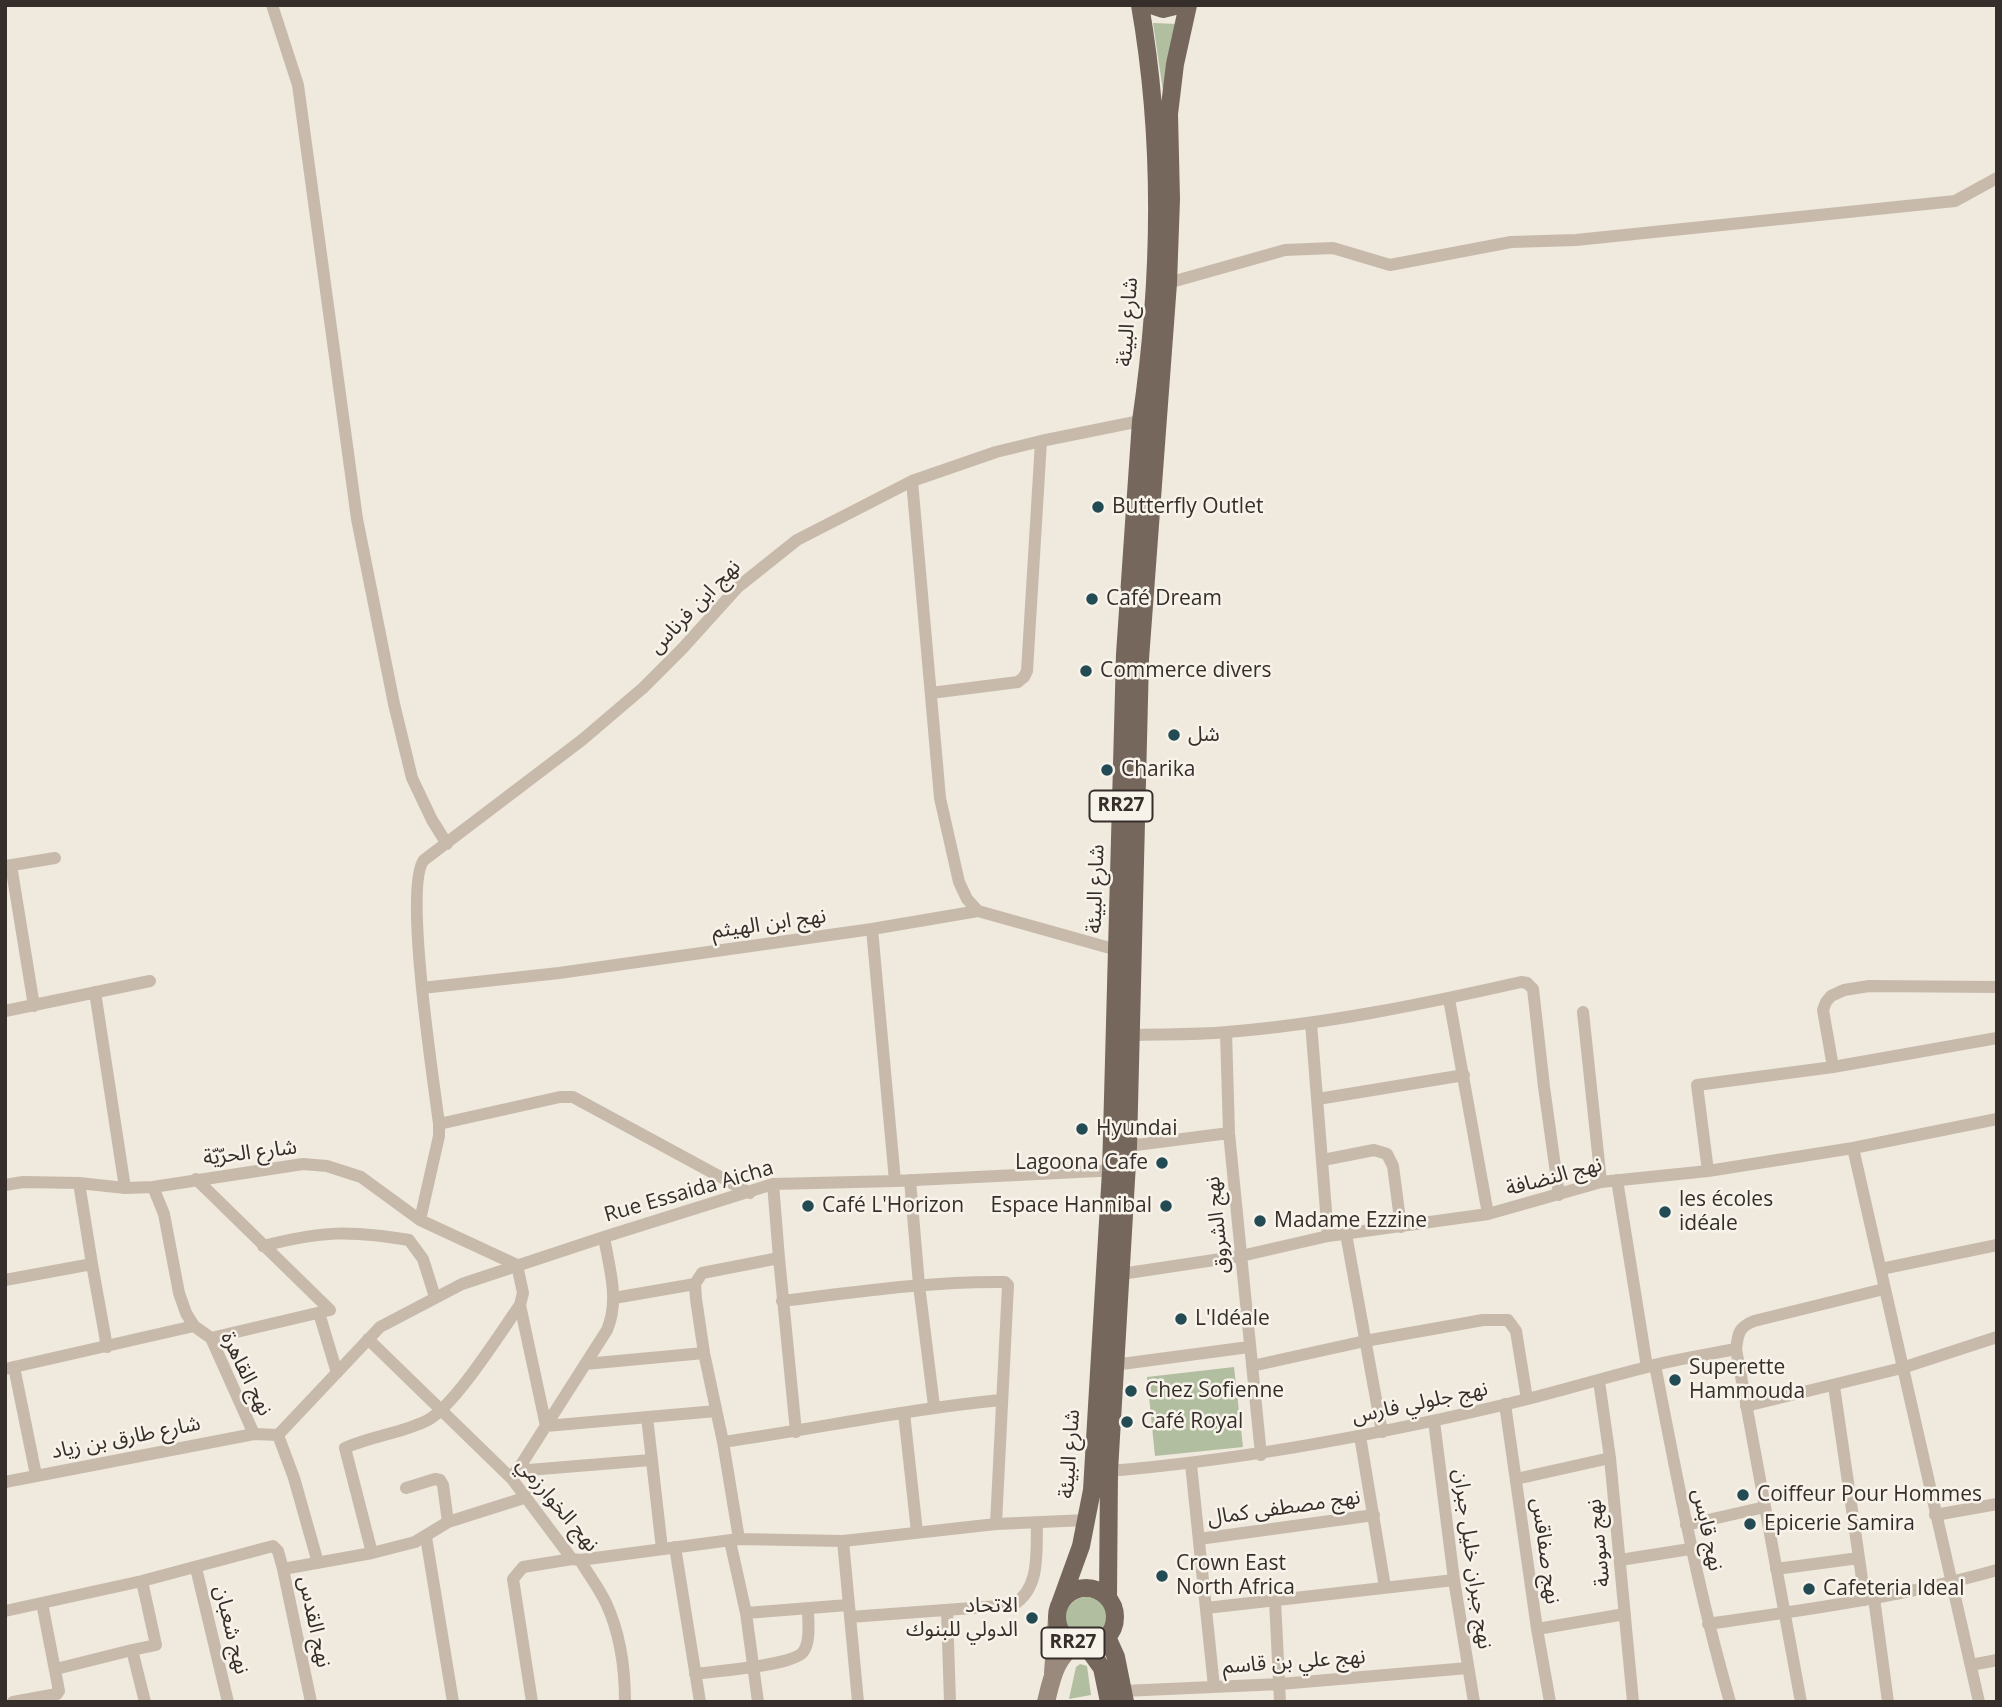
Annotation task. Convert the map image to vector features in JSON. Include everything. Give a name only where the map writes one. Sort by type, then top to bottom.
[{"type":"main road","name":"شارع البيئة","points":[[1108,1598],[1109,1471],[1121,1274],[1117,950],[1125,654],[1141,421],[1155,280],[1157,190],[1151,90],[1140,5]]},
{"type":"main road","points":[[1151,5],[1163,9],[1179,5]]},
{"type":"main road","name":"شارع البيئة","points":[[1058,1611],[1087,1520],[1092,1490],[1119,1170],[1128,1146],[1140,659],[1168,283],[1171,199],[1169,114],[1175,64],[1188,5]]},
{"type":"main road","name":"RR27","points":[[1088,1588],[1099,1591],[1108,1598],[1114,1607],[1115,1618],[1113,1628],[1101,1642],[1083,1646],[1063,1635],[1058,1611],[1067,1595],[1077,1589],[1088,1588]]},
{"type":"main road","points":[[1053,1676],[1052,1652],[1058,1611]]},
{"type":"main road","points":[[1107,1637],[1116,1657],[1119,1698]]},
{"type":"main road","points":[[1046,1702],[1061,1659],[1070,1648],[1083,1646],[1102,1668],[1119,1698]]},
{"type":"street","points":[[272,5],[298,85],[357,519],[394,704],[412,778],[447,844]]},
{"type":"street","points":[[1168,283],[1285,250],[1333,248],[1390,265],[1511,242],[1576,240],[1955,201],[1997,178]]},
{"type":"street","name":"نهج ابن فرناس","points":[[422,988],[417,894],[420,865],[582,740],[643,688],[738,587],[763,565],[816,529],[912,481],[1041,441],[1159,416]]},
{"type":"street","points":[[931,693],[1018,682],[1027,671],[1041,441]]},
{"type":"street","points":[[912,481],[940,798],[959,882],[967,899],[978,911]]},
{"type":"street","points":[[34,1006],[8,866],[55,858]]},
{"type":"street","name":"نهج ابن الهيثم","points":[[422,988],[559,973],[872,929],[978,911],[1117,950]]},
{"type":"street","points":[[872,929],[895,1181]]},
{"type":"street","points":[[5,1011],[150,981]]},
{"type":"street","points":[[1131,1035],[1226,1032],[1311,1023],[1527,983],[1533,989],[1559,1195]]},
{"type":"street","points":[[1833,1067],[1824,1010],[1831,996],[1844,990],[1869,986],[1997,987]]},
{"type":"street","points":[[421,1220],[439,1136],[422,988]]},
{"type":"street","points":[[95,992],[125,1188]]},
{"type":"street","points":[[1449,999],[1488,1214]]},
{"type":"street","points":[[1583,1012],[1601,1182]]},
{"type":"street","points":[[1311,1023],[1328,1236]]},
{"type":"street","name":"نهج الشروق","points":[[1226,1032],[1228,1133],[1261,1455]]},
{"type":"street","points":[[1708,1171],[1698,1085],[1833,1067],[1997,1038]]},
{"type":"street","points":[[1318,1099],[1464,1075]]},
{"type":"street","points":[[439,1124],[560,1097],[573,1097],[750,1193]]},
{"type":"street","name":"نهج النضافة","points":[[1121,1274],[1241,1256],[1328,1236],[1488,1214],[1601,1182],[1708,1171],[1853,1148],[1997,1119]]},
{"type":"street","points":[[1128,1146],[1228,1133]]},
{"type":"street","points":[[1853,1148],[1979,1702]]},
{"type":"street","points":[[1323,1160],[1374,1150],[1387,1154],[1393,1166],[1401,1227]]},
{"type":"street","name":"شارع الحرّيّة","points":[[5,1185],[23,1182],[153,1187],[303,1164],[327,1166],[361,1177],[421,1220],[517,1265]]},
{"type":"street","name":"Rue Essaida Aicha","points":[[278,1435],[380,1327],[462,1284],[604,1237],[773,1184],[1119,1170]]},
{"type":"street","points":[[195,1180],[263,1246],[325,1312],[337,1373]]},
{"type":"street","points":[[910,1180],[919,1285],[934,1406]]},
{"type":"street","name":"نهج قابس","points":[[1617,1180],[1651,1366],[1690,1549],[1730,1702]]},
{"type":"street","points":[[79,1183],[107,1347]]},
{"type":"street","points":[[773,1184],[796,1432]]},
{"type":"street","name":"نهج القاهرة","points":[[153,1187],[164,1214],[178,1293],[186,1313],[194,1326],[211,1338],[254,1433],[278,1435],[294,1478],[318,1563]]},
{"type":"street","points":[[263,1246],[305,1235],[334,1232],[409,1240],[423,1259],[435,1297]]},
{"type":"street","points":[[1346,1234],[1382,1432]]},
{"type":"street","points":[[514,1475],[612,1319],[614,1298],[604,1237]]},
{"type":"street","points":[[1881,1269],[1997,1245]]},
{"type":"street","points":[[758,1702],[723,1442],[704,1353],[695,1284],[702,1273],[779,1258]]},
{"type":"street","points":[[5,1280],[92,1264]]},
{"type":"street","points":[[372,1553],[345,1448],[427,1420],[442,1409],[486,1354],[520,1305],[523,1293],[517,1265]]},
{"type":"street","points":[[782,1301],[919,1285],[980,1282],[1005,1282],[1008,1285],[996,1524]]},
{"type":"street","points":[[614,1298],[695,1284]]},
{"type":"street","points":[[1801,1702],[1736,1349],[1738,1331],[1743,1325],[1884,1289]]},
{"type":"street","points":[[520,1305],[545,1426]]},
{"type":"street","points":[[211,1338],[325,1312]]},
{"type":"street","points":[[1252,1366],[1365,1341],[1483,1320],[1508,1320],[1516,1331],[1527,1399]]},
{"type":"street","points":[[36,1475],[10,1368],[194,1326]]},
{"type":"street","points":[[1746,1406],[1902,1368],[1997,1337]]},
{"type":"street","name":"نهج الخوارزمي","points":[[368,1339],[514,1475],[527,1497],[576,1559],[606,1603],[615,1627],[625,1679],[625,1702]]},
{"type":"street","points":[[1114,1365],[1249,1347]]},
{"type":"street","name":"نهج جلولي فارس","points":[[1109,1471],[1261,1455],[1382,1432],[1505,1405],[1651,1366],[1736,1349]]},
{"type":"street","points":[[585,1364],[704,1353]]},
{"type":"street","name":"نهج سوسة","points":[[1599,1381],[1610,1458],[1633,1702]]},
{"type":"street","points":[[1835,1386],[1859,1558],[1870,1599],[1888,1702]]},
{"type":"street","points":[[723,1442],[796,1432],[934,1406],[1001,1400]]},
{"type":"street","name":"نهج صفاقس","points":[[1505,1405],[1550,1702]]},
{"type":"street","points":[[545,1426],[716,1411]]},
{"type":"street","points":[[904,1413],[917,1532]]},
{"type":"street","points":[[647,1417],[651,1461],[700,1702]]},
{"type":"street","name":"نهج جبران خليل جبران","points":[[1434,1421],[1454,1580],[1474,1702]]},
{"type":"street","name":"شارع طارق بن زياد","points":[[5,1482],[254,1433]]},
{"type":"street","points":[[1360,1436],[1385,1587]]},
{"type":"street","points":[[1516,1479],[1610,1458]]},
{"type":"street","points":[[514,1475],[651,1461]]},
{"type":"street","points":[[1191,1464],[1214,1687]]},
{"type":"street","points":[[406,1488],[435,1479],[440,1480],[448,1522]]},
{"type":"street","points":[[282,1569],[372,1553],[426,1537],[448,1522],[527,1497]]},
{"type":"street","points":[[1935,1515],[1997,1504]]},
{"type":"street","points":[[1686,1525],[1765,1507]]},
{"type":"street","name":"نهج مصطفى كمال","points":[[1199,1539],[1374,1515]]},
{"type":"street","points":[[532,1702],[513,1579],[523,1567],[735,1540],[843,1541],[996,1524],[1087,1520]]},
{"type":"street","points":[[746,1613],[808,1609],[947,1610],[1013,1605],[1023,1599],[1034,1579],[1037,1523]]},
{"type":"street","points":[[426,1537],[453,1702]]},
{"type":"street","points":[[843,1541],[858,1702]]},
{"type":"street","name":"نهج القدس","points":[[196,1567],[266,1547],[272,1546],[278,1551],[311,1702]]},
{"type":"street","points":[[1620,1560],[1690,1549]]},
{"type":"street","points":[[1776,1569],[1859,1558]]},
{"type":"street","points":[[5,1611],[196,1567]]},
{"type":"street","name":"نهج شعبان","points":[[196,1567],[228,1702]]},
{"type":"street","points":[[1708,1624],[1870,1599],[1951,1583],[1997,1570]]},
{"type":"street","points":[[1206,1608],[1454,1580]]},
{"type":"street","points":[[56,1668],[156,1645],[142,1581]]},
{"type":"street","points":[[1275,1600],[1280,1702]]},
{"type":"street","points":[[13,1702],[58,1693],[59,1690],[42,1603]]},
{"type":"street","points":[[695,1674],[772,1665],[797,1657],[803,1652],[807,1641],[808,1609]]},
{"type":"street","points":[[947,1610],[950,1702]]},
{"type":"street","points":[[1537,1629],[1625,1614]]},
{"type":"street","points":[[132,1650],[145,1702]]},
{"type":"street","points":[[1971,1665],[1997,1660]]},
{"type":"street","name":"نهج علي بن قاسم","points":[[1119,1698],[1214,1687],[1468,1668]]},
{"type":"green space","points":[[1153,23],[1177,24],[1163,91]]},
{"type":"green space","points":[[1234,1367],[1243,1447],[1155,1456],[1147,1377]]},
{"type":"green space","points":[[1087,1597],[1102,1604],[1109,1619],[1102,1634],[1087,1641],[1072,1634],[1065,1619],[1072,1604]]},
{"type":"green space","points":[[1080,1664],[1087,1666],[1091,1695],[1069,1699],[1076,1667]]},
{"type":"place","name":"Butterfly Outlet","points":[[1098,507]]},
{"type":"place","name":"Café Dream","points":[[1092,599]]},
{"type":"place","name":"Commerce divers","points":[[1086,671]]},
{"type":"place","name":"شل","points":[[1174,735]]},
{"type":"place","name":"Charika","points":[[1107,770]]},
{"type":"place","name":"Hyundai","points":[[1082,1129]]},
{"type":"place","name":"Lagoona Cafe","points":[[1162,1163]]},
{"type":"place","name":"Café L'Horizon","points":[[808,1206]]},
{"type":"place","name":"Espace Hannibal","points":[[1166,1206]]},
{"type":"place","name":"les écoles idéale","points":[[1665,1212]]},
{"type":"place","name":"Madame Ezzine","points":[[1260,1221]]},
{"type":"place","name":"L'Idéale","points":[[1181,1319]]},
{"type":"place","name":"Superette Hammouda","points":[[1675,1380]]},
{"type":"place","name":"Chez Sofienne","points":[[1131,1391]]},
{"type":"place","name":"Café Royal","points":[[1127,1422]]},
{"type":"place","name":"Coiffeur Pour Hommes","points":[[1743,1495]]},
{"type":"place","name":"Epicerie Samira","points":[[1750,1524]]},
{"type":"place","name":"Crown East North Africa","points":[[1162,1576]]},
{"type":"place","name":"Cafeteria Ideal","points":[[1809,1589]]},
{"type":"place","name":"الاتحاد الدولي للبنوك","points":[[1032,1618]]}]
